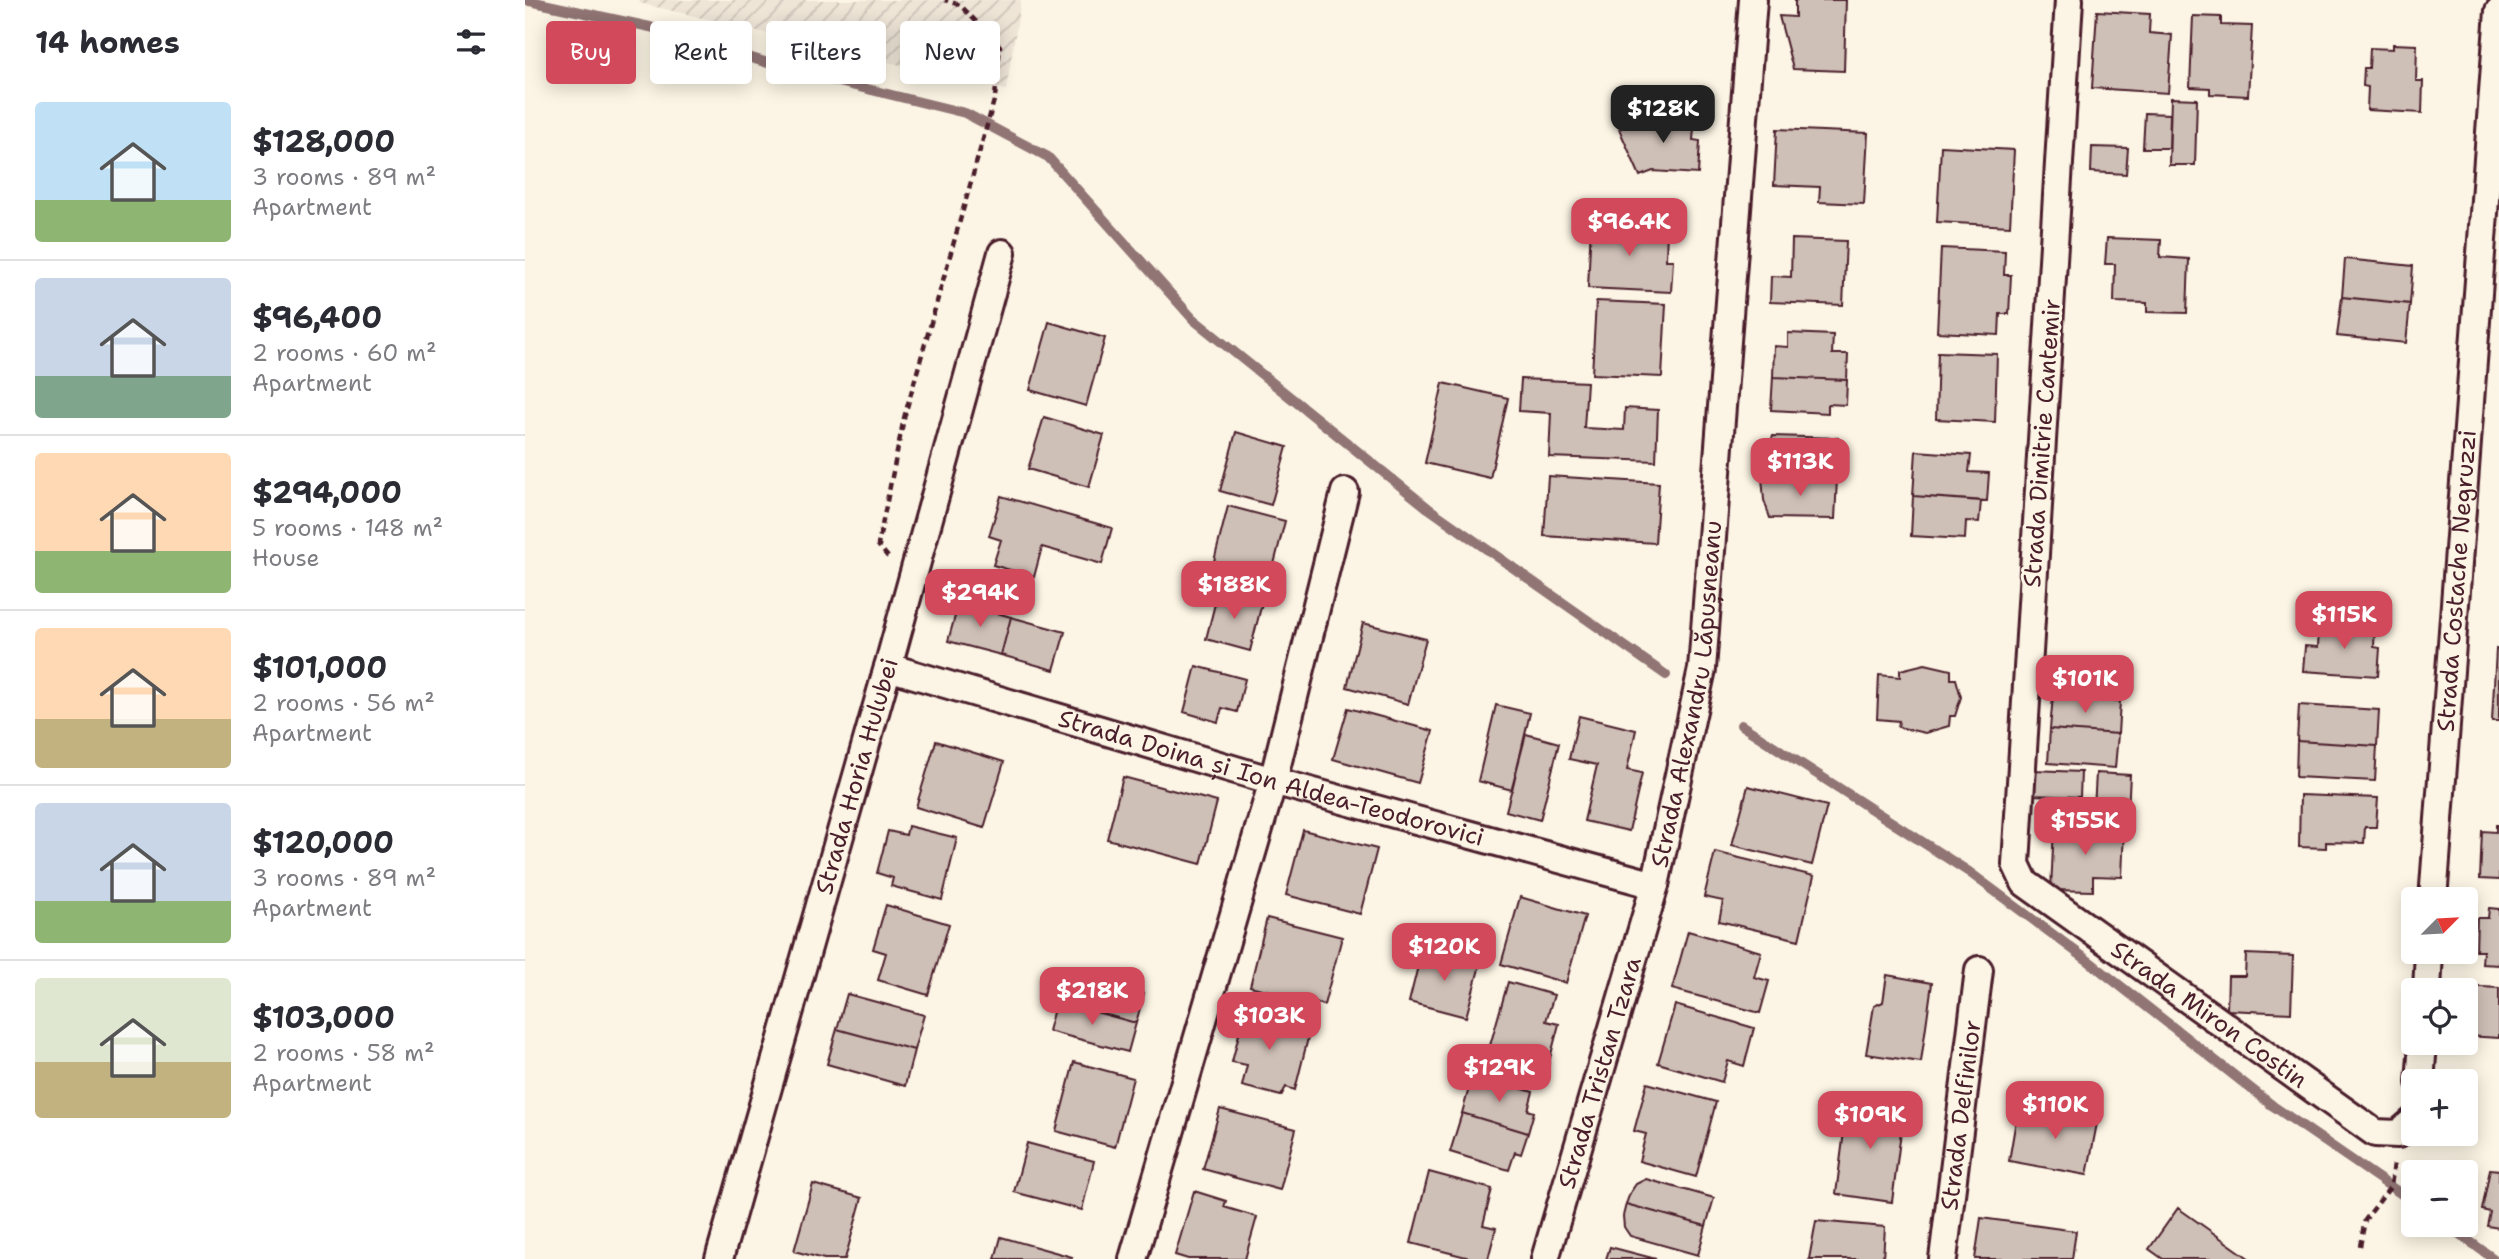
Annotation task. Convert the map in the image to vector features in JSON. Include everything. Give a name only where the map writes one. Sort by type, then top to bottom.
[{"type":"street","name":"Strada Alexandru Lăpușneanu","points":[[1655,885],[1702,669],[1753,0]]},
{"type":"street","name":"Strada Dimitrie Cantemir","points":[[2025,883],[2015,864],[2069,0]]},
{"type":"street","name":"Strada Costache Negruzzi","points":[[2434,887],[2499,11]]},
{"type":"street","name":"Strada Horia Hulubei","points":[[719,1259],[888,667],[1002,253]]},
{"type":"street","points":[[1133,1259],[1273,781],[1345,492]]},
{"type":"street","name":"Strada Doina și Ion Aldea-Teodorovici","points":[[888,667],[1273,781],[1655,885]]},
{"type":"street","name":"Strada Miron Costin","points":[[2025,883],[2375,1133],[2401,1128]]},
{"type":"street","name":"Strada Tristan Tzara","points":[[1545,1259],[1655,885]]},
{"type":"street","name":"Strada Delfinilor","points":[[1944,1259],[1979,970]]},
{"type":"path","points":[[911,585],[878,545],[904,418],[995,97],[1000,46],[960,5],[945,0]]},
{"type":"path","points":[[2360,1247],[2365,1220],[2391,1186],[2401,1146]]},
{"type":"shaded area","points":[[640,0],[1021,0],[1006,90],[981,84],[1000,84],[1000,21],[900,21],[900,65],[886,62],[886,21],[766,21],[766,33],[752,30],[752,21],[715,21],[639,3]]},
{"type":"building","points":[[1795,0],[1846,0],[1844,71],[1793,69],[1779,16],[1795,17]]},
{"type":"building","points":[[2097,11],[2150,14],[2149,33],[2172,35],[2168,93],[2092,88]]},
{"type":"building","points":[[2193,16],[2221,17],[2221,25],[2252,26],[2248,96],[2210,94],[2210,88],[2190,87]]},
{"type":"building","points":[[2393,44],[2417,45],[2416,81],[2423,81],[2422,113],[2367,110],[2368,87],[2363,86],[2364,68],[2369,68],[2370,48],[2393,49]]},
{"type":"building","points":[[2171,98],[2197,99],[2195,165],[2169,165]]},
{"type":"building","points":[[2145,113],[2170,114],[2169,148],[2143,148]]},
{"type":"building","points":[[1651,115],[1695,117],[1693,140],[1700,141],[1698,174],[1653,171],[1640,176],[1619,129]]},
{"type":"building","points":[[1777,129],[1868,133],[1864,204],[1819,202],[1820,187],[1774,185]]},
{"type":"building","points":[[1941,146],[2014,150],[2010,226],[1937,222]]},
{"type":"building","points":[[2092,147],[2128,148],[2126,174],[2091,172]]},
{"type":"building","points":[[1591,223],[1667,227],[1666,260],[1673,260],[1671,292],[1588,288]]},
{"type":"building","points":[[2107,238],[2161,240],[2160,257],[2189,259],[2187,313],[2147,312],[2147,303],[2114,302],[2115,264],[2105,264]]},
{"type":"building","points":[[1792,239],[1846,241],[1843,305],[1770,302],[1771,276],[1791,277]]},
{"type":"building","points":[[1941,248],[2005,251],[2004,275],[2011,275],[2009,314],[2000,314],[1999,335],[1937,332]]},
{"type":"building","points":[[2345,259],[2413,266],[2410,304],[2342,297]]},
{"type":"building","points":[[2342,297],[2410,304],[2406,343],[2337,336]]},
{"type":"building","points":[[1596,301],[1666,304],[1662,377],[1592,374]]},
{"type":"building","points":[[1049,322],[1105,338],[1086,406],[1030,390]]},
{"type":"building","points":[[1788,333],[1833,335],[1832,354],[1848,354],[1847,380],[1773,377],[1774,346],[1788,347]]},
{"type":"building","points":[[1938,352],[1997,354],[1995,422],[1936,419]]},
{"type":"building","points":[[1773,377],[1847,380],[1846,405],[1828,404],[1828,413],[1771,410]]},
{"type":"building","points":[[1521,379],[1587,382],[1584,428],[1624,430],[1625,408],[1658,410],[1656,461],[1549,457],[1551,413],[1519,411]]},
{"type":"building","points":[[1443,383],[1508,398],[1490,478],[1425,463]]},
{"type":"building","points":[[1044,417],[1104,435],[1089,487],[1028,469]]},
{"type":"building","points":[[1236,432],[1287,447],[1271,505],[1220,491]]},
{"type":"building","points":[[1773,436],[1838,438],[1837,478],[1762,477],[1765,454]]},
{"type":"building","points":[[1916,451],[1971,455],[1969,472],[1989,473],[1987,501],[1913,496]]},
{"type":"building","points":[[1548,476],[1659,483],[1655,543],[1544,536]]},
{"type":"building","points":[[1762,477],[1837,478],[1835,519],[1770,518],[1764,500]]},
{"type":"building","points":[[1001,496],[1112,528],[1102,564],[1042,547],[1034,577],[993,565],[1001,540],[989,536]]},
{"type":"building","points":[[1913,496],[1981,501],[1979,522],[1966,521],[1965,539],[1911,536]]},
{"type":"building","points":[[1228,506],[1285,521],[1271,576],[1251,570],[1245,574],[1235,572],[1233,566],[1214,561]]},
{"type":"building","points":[[1218,592],[1262,603],[1250,651],[1206,639]]},
{"type":"building","points":[[959,602],[1011,617],[1001,655],[948,641]]},
{"type":"building","points":[[1011,617],[1065,632],[1054,670],[1001,655]]},
{"type":"building","points":[[1363,623],[1426,639],[1408,704],[1347,687]]},
{"type":"building","points":[[2334,623],[2375,625],[2374,647],[2380,648],[2378,676],[2303,671],[2305,646],[2318,647],[2319,627],[2334,628]]},
{"type":"building","points":[[2496,649],[2499,650],[2499,721],[2492,721]]},
{"type":"building","points":[[1925,664],[1951,670],[1951,679],[1956,679],[1961,697],[1955,716],[1950,716],[1949,726],[1925,733],[1898,727],[1899,721],[1877,719],[1879,675],[1900,677],[1900,670]]},
{"type":"building","points":[[1196,666],[1245,679],[1237,712],[1222,708],[1218,722],[1184,712]]},
{"type":"building","points":[[2053,696],[2120,701],[2118,734],[2050,729]]},
{"type":"building","points":[[1496,705],[1530,713],[1512,790],[1478,781]]},
{"type":"building","points":[[2299,705],[2379,710],[2377,746],[2297,741]]},
{"type":"building","points":[[1348,708],[1433,731],[1418,783],[1333,759]]},
{"type":"building","points":[[1579,716],[1636,730],[1627,770],[1642,773],[1629,831],[1584,821],[1597,765],[1569,759]]},
{"type":"building","points":[[2050,729],[2118,734],[2115,768],[2048,763]]},
{"type":"building","points":[[1526,734],[1559,743],[1540,820],[1506,811]]},
{"type":"building","points":[[936,741],[1004,762],[984,828],[916,807]]},
{"type":"building","points":[[2297,741],[2377,746],[2375,781],[2296,777]]},
{"type":"building","points":[[2033,770],[2081,772],[2080,797],[2032,795]]},
{"type":"building","points":[[2096,773],[2130,775],[2128,811],[2094,809]]},
{"type":"building","points":[[1123,777],[1217,802],[1201,864],[1107,839]]},
{"type":"building","points":[[1748,786],[1827,806],[1812,865],[1732,845]]},
{"type":"building","points":[[2300,795],[2378,798],[2376,827],[2365,827],[2364,843],[2326,842],[2326,848],[2299,847]]},
{"type":"building","points":[[2496,825],[2499,825],[2499,880],[2480,879],[2482,831],[2496,832]]},
{"type":"building","points":[[908,826],[957,838],[942,900],[891,886],[893,878],[877,873],[888,831],[906,835]]},
{"type":"building","points":[[2054,826],[2124,829],[2122,877],[2093,876],[2093,891],[2051,890]]},
{"type":"building","points":[[1303,830],[1377,849],[1360,914],[1286,895]]},
{"type":"building","points":[[1715,852],[1814,876],[1799,940],[1719,921],[1723,901],[1704,897]]},
{"type":"building","points":[[1520,897],[1585,916],[1566,983],[1501,964]]},
{"type":"building","points":[[886,905],[949,924],[928,995],[878,980],[886,953],[873,949]]},
{"type":"building","points":[[2489,908],[2499,909],[2499,965],[2482,964],[2483,951],[2478,951],[2478,918],[2488,918]]},
{"type":"building","points":[[1267,918],[1342,937],[1324,1005],[1250,986]]},
{"type":"building","points":[[1688,931],[1761,952],[1754,977],[1769,981],[1760,1013],[1672,989]]},
{"type":"building","points":[[1422,950],[1480,965],[1466,1017],[1409,1002]]},
{"type":"building","points":[[2246,954],[2293,956],[2291,1013],[2227,1010],[2228,976],[2245,976]]},
{"type":"building","points":[[1064,972],[1144,993],[1136,1023],[1056,1001]]},
{"type":"building","points":[[1887,975],[1932,983],[1921,1062],[1866,1054],[1874,1006],[1883,1002]]},
{"type":"building","points":[[1508,982],[1554,995],[1546,1021],[1559,1024],[1548,1066],[1489,1049]]},
{"type":"building","points":[[2478,987],[2499,988],[2499,1038],[2478,1037]]},
{"type":"building","points":[[847,994],[924,1015],[914,1050],[837,1029]]},
{"type":"building","points":[[1056,1001],[1136,1023],[1128,1052],[1048,1031]]},
{"type":"building","points":[[1675,1005],[1754,1028],[1744,1066],[1728,1061],[1722,1082],[1658,1063]]},
{"type":"building","points":[[1246,1006],[1284,1016],[1282,1027],[1309,1034],[1295,1090],[1286,1087],[1281,1096],[1242,1086],[1247,1065],[1232,1062]]},
{"type":"building","points":[[837,1029],[914,1050],[905,1086],[827,1064]]},
{"type":"building","points":[[1074,1062],[1133,1078],[1115,1147],[1056,1131]]},
{"type":"building","points":[[1473,1074],[1533,1092],[1528,1110],[1534,1112],[1528,1133],[1462,1113]]},
{"type":"building","points":[[1647,1083],[1716,1102],[1696,1177],[1639,1161],[1646,1134],[1634,1131]]},
{"type":"building","points":[[1848,1100],[1904,1108],[1892,1202],[1836,1194]]},
{"type":"building","points":[[2046,1108],[2098,1118],[2087,1175],[2009,1161],[2017,1114],[2044,1119]]},
{"type":"building","points":[[1220,1109],[1296,1129],[1280,1190],[1203,1169]]},
{"type":"building","points":[[1462,1113],[1528,1133],[1521,1154],[1515,1152],[1509,1170],[1450,1152]]},
{"type":"building","points":[[1027,1143],[1094,1161],[1082,1210],[1014,1192]]},
{"type":"building","points":[[2490,1169],[2499,1170],[2499,1228],[2487,1226],[2490,1212],[2482,1210]]},
{"type":"building","points":[[1429,1172],[1492,1189],[1483,1225],[1496,1228],[1488,1259],[1474,1259],[1411,1243]]},
{"type":"building","points":[[1646,1179],[1714,1198],[1706,1226],[1626,1204],[1636,1184]]},
{"type":"building","points":[[813,1184],[862,1198],[845,1259],[824,1259],[794,1251]]},
{"type":"building","points":[[1194,1191],[1226,1201],[1224,1207],[1257,1217],[1245,1259],[1188,1259],[1175,1255]]},
{"type":"building","points":[[1626,1204],[1706,1226],[1698,1255],[1630,1236],[1624,1227]]},
{"type":"building","points":[[2178,1208],[2250,1259],[2163,1259],[2149,1249]]},
{"type":"building","points":[[1981,1218],[2076,1231],[2072,1259],[1975,1259]]},
{"type":"building","points":[[1816,1221],[1885,1227],[1883,1259],[1809,1259]]},
{"type":"building","points":[[1001,1237],[1072,1257],[995,1259]]},
{"type":"building","points":[[1610,1247],[1656,1259],[1606,1259]]},
{"type":"waterway","points":[[525,0],[650,27],[794,71],[965,113],[1048,157],[1193,319],[1428,508],[1666,675]]},
{"type":"waterway","points":[[1741,725],[1969,872],[2090,962],[2273,1106],[2401,1194]]},
{"type":"waterway","points":[[2464,1237],[2494,1259]]}]
